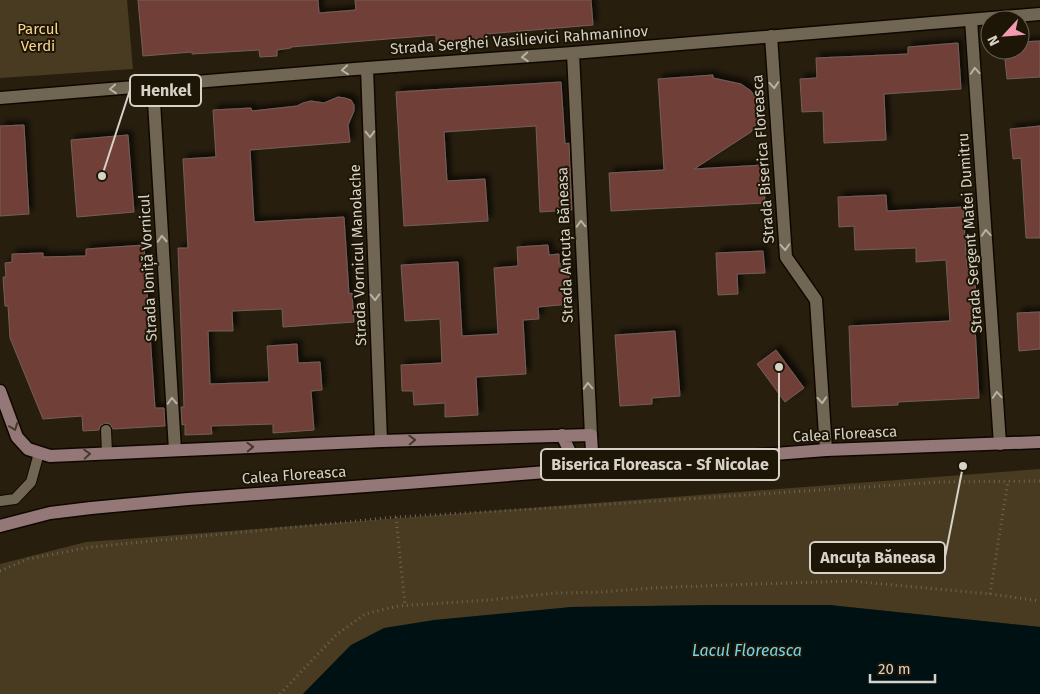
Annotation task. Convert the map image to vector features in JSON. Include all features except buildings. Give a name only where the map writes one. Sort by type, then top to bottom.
[{"type":"main road","points":[[0,391],[18,437],[28,449],[39,453]]},
{"type":"main road","points":[[562,435],[578,469]]},
{"type":"main road","name":"Calea Floreasca","points":[[39,453],[50,456],[381,441],[591,435]]},
{"type":"main road","points":[[591,435],[593,468]]},
{"type":"main road","name":"Calea Floreasca","points":[[3,523],[92,508],[188,499],[826,450],[1040,442]]},
{"type":"street","name":"Strada Serghei Vasilievici Rahmaninov","points":[[0,98],[1040,14]]},
{"type":"street","name":"Strada Sergent Matei Dumitru","points":[[971,20],[1000,444]]},
{"type":"street","name":"Strada Biserica Floreasca","points":[[771,36],[786,257],[816,300],[826,450]]},
{"type":"street","name":"Strada Ancuța Băneasa","points":[[573,53],[591,435]]},
{"type":"street","name":"Strada Vornicul Manolache","points":[[367,68],[381,441]]},
{"type":"street","name":"Strada Ioniță Vornicul","points":[[153,85],[175,450]]},
{"type":"lane","points":[[106,430],[107,453]]},
{"type":"lane","points":[[0,501],[15,498],[31,482],[39,453]]},
{"type":"path","points":[[990,594],[1008,481]]},
{"type":"path","points":[[0,571],[28,560],[91,547],[396,517],[568,508],[939,482],[1040,481]]},
{"type":"path","points":[[396,517],[405,606]]},
{"type":"path","points":[[280,694],[336,635],[365,614],[398,606],[557,593],[801,582],[851,582],[990,594],[1040,601]]},
{"type":"green space","name":"Parcul Verdi","points":[[0,0],[127,0],[133,69],[0,78]]},
{"type":"green space","points":[[1040,469],[1040,627],[829,605],[571,607],[351,645],[303,694],[0,694],[0,564],[86,542]]},
{"type":"water","name":"Lacul Floreasca","points":[[829,605],[1040,627],[1040,694],[303,694],[351,645],[384,628],[434,620],[571,607]]},
{"type":"place","name":"Henkel","points":[[102,176]]},
{"type":"place","name":"Biserica Floreasca - Sf Nicolae","points":[[779,367]]},
{"type":"place","name":"Ancuța Băneasa","points":[[963,466]]}]
